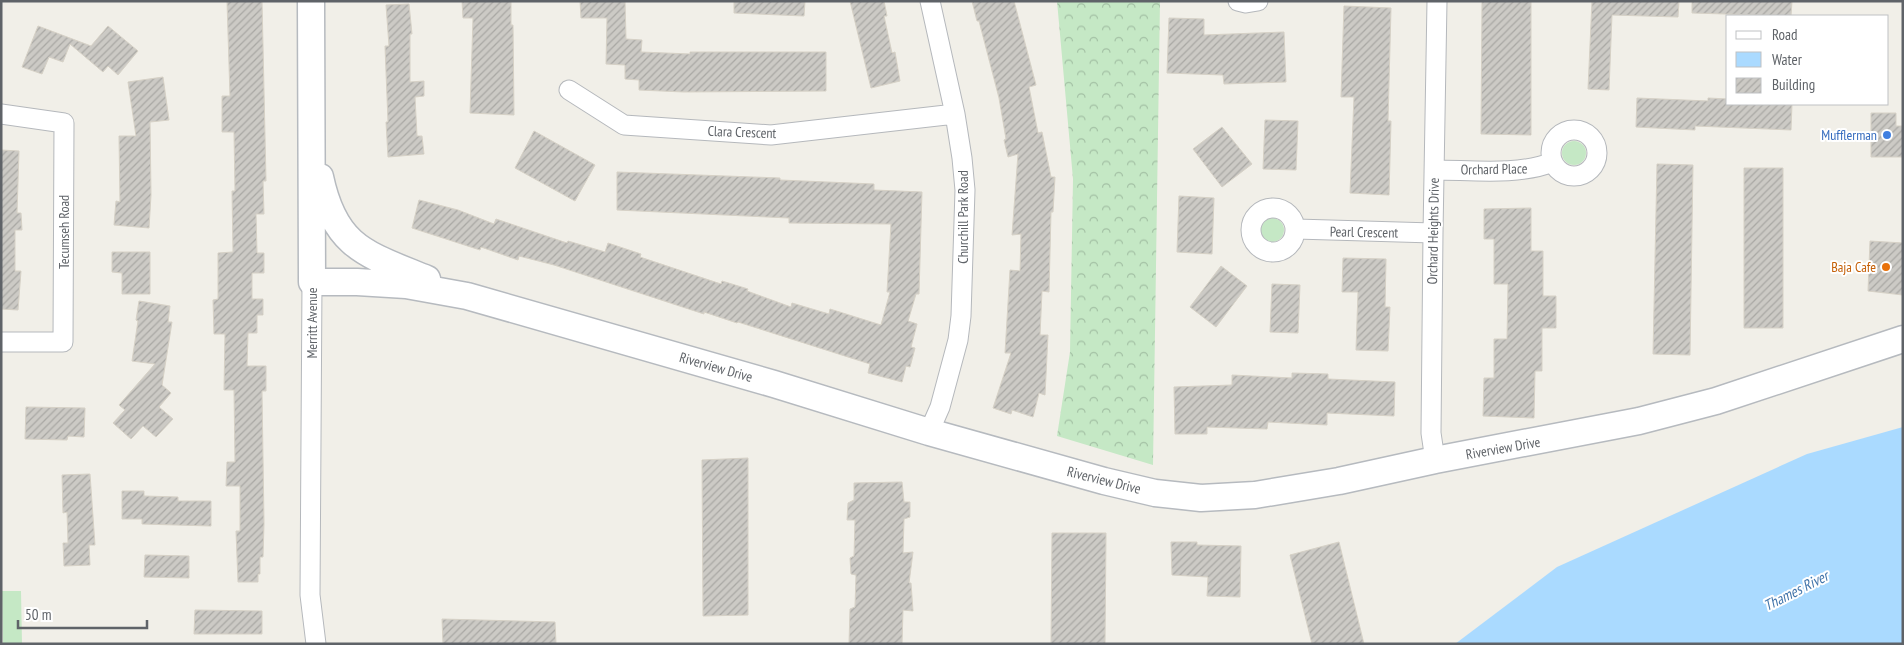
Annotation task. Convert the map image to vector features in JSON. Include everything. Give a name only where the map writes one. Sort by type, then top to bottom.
[{"type":"street","name":"Merritt Avenue","points":[[311,1],[310,595],[316,644]]},
{"type":"street","name":"Churchill Park Road","points":[[929,432],[942,402],[958,340],[961,316],[965,190],[955,114],[930,1]]},
{"type":"street","points":[[1238,1],[1246,4],[1258,1]]},
{"type":"street","name":"Orchard Heights Drive","points":[[1434,460],[1432,433],[1432,233],[1437,1]]},
{"type":"street","name":"Clara Crescent","points":[[569,90],[624,125],[712,131],[771,134],[955,114]]},
{"type":"street","name":"Tecumseh Road","points":[[1,114],[64,123],[64,142],[63,342],[1,342]]},
{"type":"street","points":[[311,139],[328,207],[336,223],[348,238],[363,252],[375,258],[467,296]]},
{"type":"street","name":"Orchard Place","points":[[1434,170],[1515,170],[1539,167],[1553,162]]},
{"type":"street","name":"Pearl Crescent","points":[[1296,229],[1432,233]]},
{"type":"street","name":"Riverview Drive","points":[[312,282],[406,285],[467,296],[774,384],[929,432],[1104,481],[1155,493],[1201,498],[1273,493],[1639,421],[1716,401],[1903,339]]},
{"type":"green space","points":[[1057,1],[1160,1],[1153,465],[1057,436],[1070,352],[1073,179]]},
{"type":"green space","points":[[1574,141],[1583,144],[1586,153],[1583,162],[1574,165],[1565,162],[1562,153],[1565,144]]},
{"type":"green space","points":[[1272,218],[1277,219],[1283,225],[1283,235],[1277,241],[1272,242],[1267,241],[1261,235],[1260,230],[1261,225],[1267,219]]},
{"type":"green space","points":[[2,591],[21,591],[22,644],[3,644]]},
{"type":"water","name":"Thames River","points":[[1903,427],[1903,644],[1455,644],[1557,567],[1807,454]]},
{"type":"building","points":[[227,1],[262,1],[266,181],[263,181],[264,214],[256,214],[257,253],[264,253],[264,273],[252,273],[252,299],[263,299],[263,315],[257,315],[257,333],[248,333],[247,366],[266,366],[266,391],[262,391],[263,557],[260,557],[258,582],[238,582],[236,531],[240,531],[240,486],[226,486],[227,462],[235,462],[234,390],[224,390],[225,334],[214,334],[213,300],[218,299],[218,253],[233,252],[232,191],[235,191],[234,132],[222,132],[222,96],[230,96]]},
{"type":"building","points":[[462,1],[511,1],[514,115],[470,113],[473,18],[463,18]]},
{"type":"building","points":[[580,1],[625,1],[626,39],[642,40],[641,52],[690,54],[690,52],[826,52],[826,91],[684,92],[639,90],[639,80],[625,79],[625,65],[606,64],[607,18],[581,18]]},
{"type":"building","points":[[734,1],[805,1],[804,16],[734,13]]},
{"type":"building","points":[[850,1],[884,1],[887,16],[884,16],[892,53],[895,52],[900,81],[871,88]]},
{"type":"building","points":[[972,1],[1014,1],[1036,85],[1029,87],[1038,133],[1042,132],[1051,177],[1055,177],[1053,212],[1051,212],[1049,292],[1042,291],[1040,335],[1048,335],[1045,395],[1039,393],[1033,417],[1012,410],[1011,414],[993,408],[1011,353],[1005,353],[1010,270],[1020,271],[1021,234],[1012,235],[1018,154],[1008,157],[999,98]]},
{"type":"building","points":[[1482,1],[1531,1],[1531,135],[1481,134]]},
{"type":"building","points":[[1592,1],[1679,1],[1678,17],[1612,15],[1609,90],[1588,89]]},
{"type":"building","points":[[1692,1],[1792,1],[1791,15],[1692,13]]},
{"type":"building","points":[[409,4],[412,34],[410,34],[410,82],[424,81],[424,96],[415,97],[417,136],[422,136],[424,154],[388,157],[385,46],[389,46],[386,5]]},
{"type":"building","points":[[1344,6],[1391,8],[1388,121],[1391,121],[1389,195],[1350,193],[1354,97],[1341,97]]},
{"type":"building","points":[[1169,18],[1204,19],[1204,35],[1284,32],[1286,82],[1224,84],[1223,75],[1167,73]]},
{"type":"building","points":[[38,26],[91,46],[108,26],[138,51],[118,75],[108,66],[103,72],[70,44],[63,62],[49,57],[42,74],[22,67]]},
{"type":"building","points":[[163,77],[169,120],[150,122],[151,195],[149,228],[114,225],[116,201],[120,202],[119,136],[136,136],[128,82]]},
{"type":"building","points":[[1637,98],[1708,101],[1708,98],[1726,99],[1726,105],[1792,105],[1791,130],[1695,126],[1695,130],[1636,127]]},
{"type":"building","points":[[1871,113],[1896,113],[1896,126],[1903,126],[1903,157],[1871,157]]},
{"type":"building","points":[[1265,120],[1298,121],[1296,170],[1263,169]]},
{"type":"building","points":[[1222,127],[1252,164],[1222,187],[1193,149]]},
{"type":"building","points":[[534,131],[595,165],[575,201],[515,168]]},
{"type":"building","points":[[1,150],[19,151],[17,213],[21,213],[22,230],[15,230],[15,271],[21,271],[18,310],[1,309]]},
{"type":"building","points":[[1657,164],[1693,165],[1690,355],[1653,354]]},
{"type":"building","points":[[1744,168],[1783,168],[1783,328],[1744,328]]},
{"type":"building","points":[[617,172],[780,178],[780,180],[874,184],[874,190],[922,192],[919,294],[916,294],[908,321],[917,324],[911,347],[915,348],[910,367],[906,366],[902,382],[868,373],[870,364],[738,322],[704,312],[704,314],[554,265],[519,256],[518,260],[481,247],[480,250],[412,228],[419,200],[458,210],[494,224],[496,219],[567,243],[568,241],[605,252],[608,243],[641,254],[640,257],[721,284],[722,281],[748,289],[747,291],[791,307],[792,303],[829,314],[830,309],[881,325],[890,292],[887,292],[891,224],[789,223],[789,218],[617,210]]},
{"type":"building","points":[[1179,196],[1214,198],[1212,254],[1177,252]]},
{"type":"building","points":[[1531,208],[1531,251],[1543,251],[1543,296],[1556,296],[1556,328],[1542,328],[1542,371],[1535,371],[1534,418],[1483,416],[1484,378],[1494,378],[1494,339],[1507,339],[1508,284],[1494,284],[1494,239],[1484,239],[1484,209]]},
{"type":"building","name":"Baja Cafe","points":[[1870,241],[1903,243],[1903,295],[1868,291]]},
{"type":"building","points":[[112,252],[150,252],[150,294],[122,294],[122,273],[112,272]]},
{"type":"building","points":[[1343,258],[1386,259],[1385,307],[1390,307],[1388,351],[1356,350],[1358,292],[1342,292]]},
{"type":"building","points":[[1221,266],[1247,286],[1216,327],[1190,307]]},
{"type":"building","points":[[1272,284],[1300,285],[1298,333],[1270,332]]},
{"type":"building","points":[[139,301],[170,306],[168,322],[172,322],[162,385],[171,393],[159,407],[173,419],[156,437],[143,426],[131,439],[113,423],[125,410],[119,405],[155,364],[132,361]]},
{"type":"building","points":[[1292,373],[1328,374],[1328,379],[1395,382],[1394,416],[1327,413],[1327,425],[1268,422],[1267,429],[1207,427],[1207,434],[1175,434],[1174,387],[1232,385],[1232,375],[1292,378]]},
{"type":"building","points":[[26,407],[85,408],[84,437],[68,436],[67,440],[25,439]]},
{"type":"building","points":[[748,458],[748,615],[703,616],[702,460]]},
{"type":"building","points":[[90,474],[95,545],[89,545],[90,565],[64,566],[63,543],[68,543],[67,512],[63,513],[62,475]]},
{"type":"building","points":[[902,482],[904,502],[910,502],[910,517],[904,519],[903,553],[913,552],[909,583],[911,583],[913,611],[903,610],[902,644],[849,644],[850,609],[855,607],[856,575],[851,574],[850,558],[854,556],[855,520],[847,520],[848,503],[854,500],[854,483]]},
{"type":"building","points":[[122,491],[144,491],[144,496],[178,497],[178,501],[211,501],[211,526],[142,524],[142,519],[122,519]]},
{"type":"building","points":[[1052,533],[1106,533],[1105,644],[1051,644]]},
{"type":"building","points":[[1171,542],[1197,542],[1197,545],[1241,546],[1240,597],[1207,596],[1208,577],[1172,575]]},
{"type":"building","points":[[1339,542],[1364,644],[1312,644],[1290,555]]},
{"type":"building","points":[[145,555],[189,556],[189,578],[144,577]]},
{"type":"building","points":[[195,610],[262,611],[262,634],[194,634]]},
{"type":"building","points":[[442,619],[555,622],[556,644],[443,644]]},
{"type":"place","name":"Mufflerman","points":[[1887,135]]},
{"type":"place","name":"Baja Cafe","points":[[1886,267]]}]
